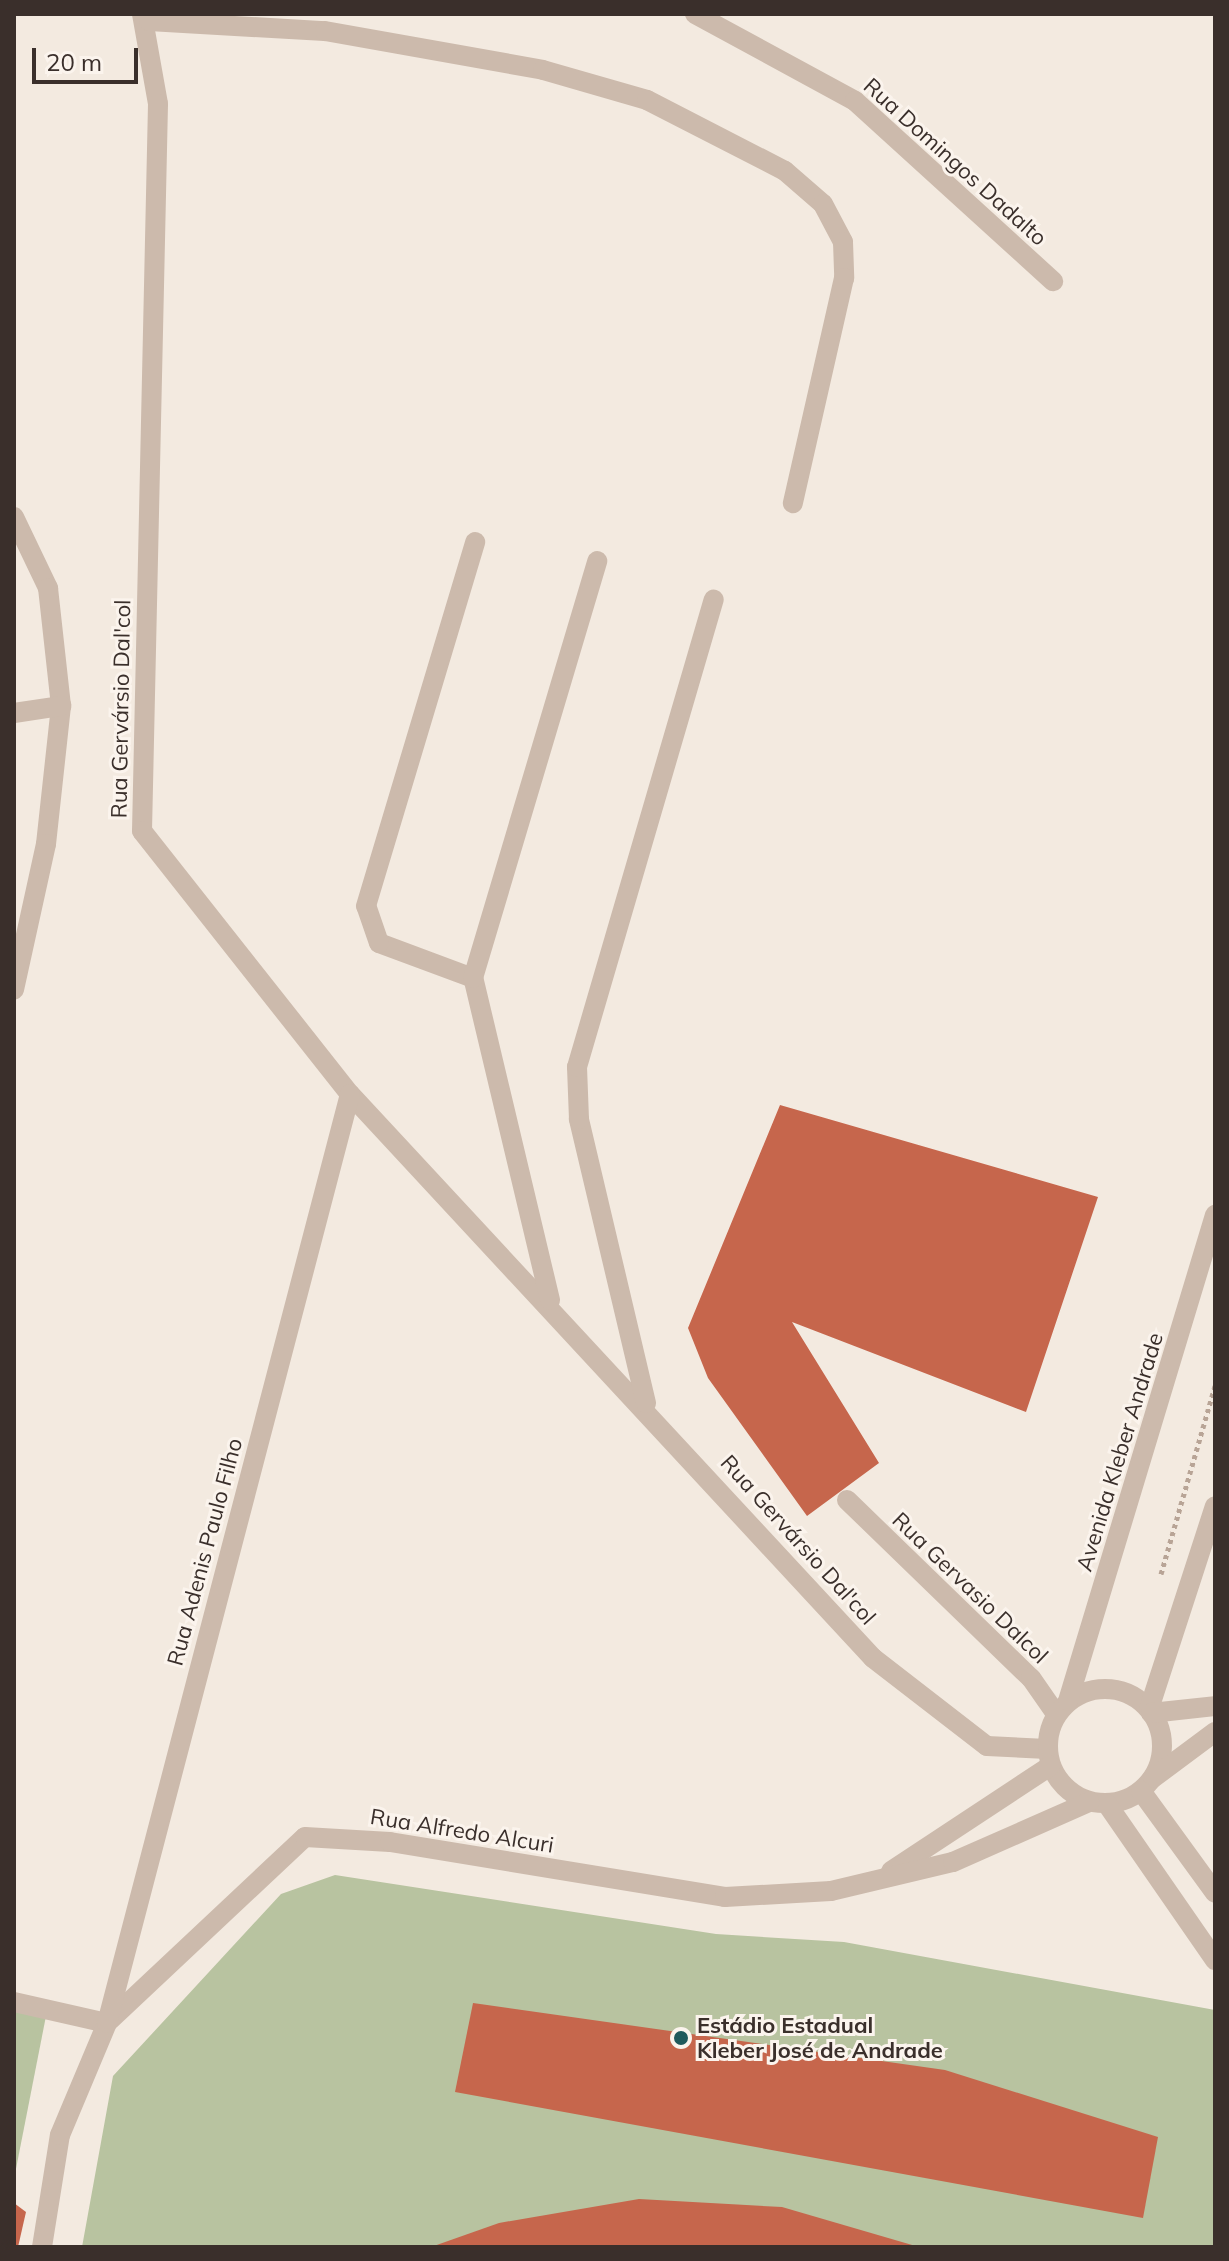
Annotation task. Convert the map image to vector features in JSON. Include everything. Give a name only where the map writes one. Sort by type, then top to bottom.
[{"type":"street","name":"Rua Domingos Dadalto","points":[[695,14],[855,101],[1053,281]]},
{"type":"street","points":[[146,18],[325,31],[543,70],[647,100],[785,171],[823,204],[843,242],[844,278],[793,503]]},
{"type":"street","name":"Rua Gervársio Dal'col","points":[[146,18],[158,104],[142,831],[350,1094],[647,1407],[873,1658],[987,1746],[1049,1757]]},
{"type":"street","points":[[14,517],[48,588],[61,706],[46,844],[14,990]]},
{"type":"street","points":[[475,542],[366,906],[379,943],[473,978],[597,561]]},
{"type":"street","points":[[647,1407],[579,1119],[577,1067],[714,600]]},
{"type":"street","points":[[14,713],[61,706]]},
{"type":"street","name":"Rua Gervársio Dal'col","points":[[473,978],[551,1304]]},
{"type":"street","name":"Rua Adenis Paulo Filho","points":[[42,2247],[60,2135],[107,2023],[350,1094]]},
{"type":"street","name":"Avenida Kleber Andrade","points":[[1062,1708],[1215,1215]]},
{"type":"street","name":"Rua Gervasio Dalcol","points":[[847,1500],[1062,1708]]},
{"type":"street","points":[[1147,1784],[1162,1745],[1150,1711],[1215,1506]]},
{"type":"street","points":[[1215,1706],[1150,1711],[1101,1688],[1062,1708],[1049,1757],[1098,1803],[1215,1960]]},
{"type":"street","points":[[1098,1803],[1147,1784],[1215,1732]]},
{"type":"street","name":"Rua Alfredo Alcuri","points":[[881,1878],[1049,1757]]},
{"type":"street","points":[[1147,1784],[1215,1893]]},
{"type":"street","name":"Rua Alfredo Alcuri","points":[[107,2023],[305,1837],[377,1841],[725,1897],[831,1891],[994,1849],[1098,1803]]},
{"type":"street","points":[[14,2002],[107,2023]]},
{"type":"path","points":[[1158,1583],[1215,1386]]},
{"type":"green space","name":"Estádio Estadual Kleber José de Andrade","points":[[335,1875],[716,1934],[844,1942],[1215,2010],[1215,2247],[82,2247],[113,2076],[281,1894]]},
{"type":"green space","points":[[14,2010],[46,2016],[14,2179]]},
{"type":"building","points":[[780,1105],[1098,1197],[1026,1412],[792,1322],[879,1463],[807,1516],[708,1378],[688,1328]]},
{"type":"building","points":[[473,2003],[945,2070],[1158,2137],[1143,2218],[455,2092]]},
{"type":"building","points":[[639,2199],[782,2207],[919,2247],[431,2247],[499,2223]]},
{"type":"building","points":[[14,2203],[26,2212],[18,2247],[14,2247]]},
{"type":"place","name":"Estádio Estadual Kleber José de Andrade","points":[[681,2038]]}]
